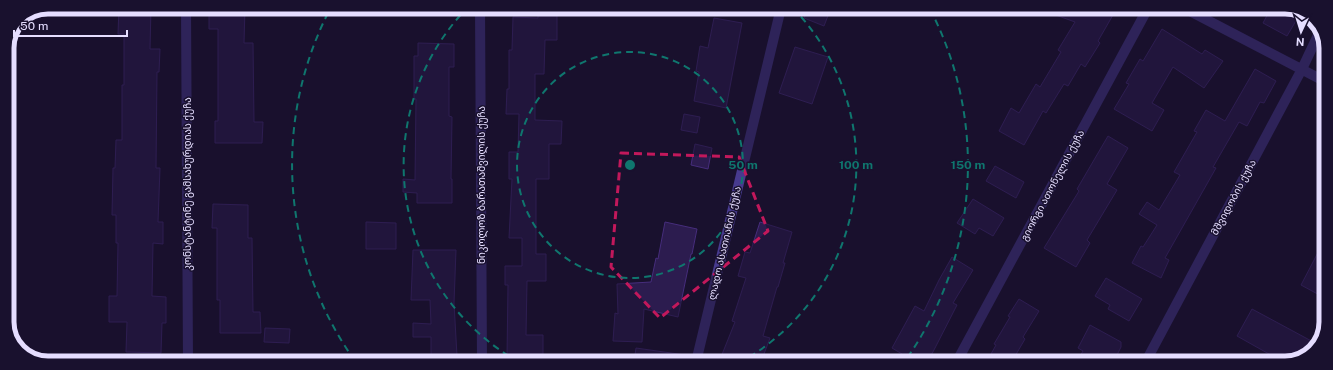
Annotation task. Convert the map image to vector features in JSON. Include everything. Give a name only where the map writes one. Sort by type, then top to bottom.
[{"type":"street","name":"კონსტანტინე გამსახურდიას ქუჩა","points":[[186,14],[188,356]]},
{"type":"street","name":"ნიკოლოზ ბარათაშვილის ქუჩა","points":[[480,14],[482,356]]},
{"type":"street","name":"ლადო ასათიანის ქუჩა","points":[[697,356],[780,14]]},
{"type":"street","name":"გიორგი ათონელის ქუჩა","points":[[960,356],[1145,14]]},
{"type":"street","points":[[1196,14],[1319,78]]},
{"type":"street","name":"მშვიდობის ქუჩა","points":[[1149,356],[1302,69],[1317,38]]},
{"type":"highlighted area","points":[[621,153],[739,157],[768,231],[660,318],[611,267]]},
{"type":"building","points":[[119,14],[151,14],[150,49],[160,49],[159,72],[157,72],[156,168],[160,168],[158,222],[163,222],[163,244],[153,243],[152,296],[166,297],[166,323],[162,323],[161,353],[126,352],[127,322],[109,322],[109,296],[117,296],[118,243],[116,243],[116,215],[112,215],[113,168],[115,168],[116,140],[122,140],[122,85],[124,85],[124,34],[118,34]]},
{"type":"building","points":[[209,14],[245,14],[244,43],[253,43],[254,122],[263,122],[262,143],[215,143],[215,121],[218,121],[218,29],[209,29]]},
{"type":"building","points":[[538,14],[557,14],[557,40],[545,40],[544,74],[535,74],[535,120],[562,121],[561,144],[549,144],[549,179],[536,179],[536,254],[546,254],[546,281],[527,281],[526,335],[543,335],[543,356],[507,356],[508,285],[505,285],[505,266],[522,266],[522,238],[509,238],[512,179],[509,179],[509,152],[518,152],[519,114],[506,114],[507,89],[509,89],[509,50],[512,50],[513,17],[538,18]]},
{"type":"building","points":[[806,14],[829,14],[824,26],[804,18]]},
{"type":"building","points":[[1053,14],[1114,14],[1098,41],[1100,43],[1085,67],[1081,64],[1068,86],[1064,84],[1046,113],[1043,111],[1024,145],[999,131],[1011,108],[1019,113],[1036,84],[1040,87],[1061,52],[1058,50],[1075,22]]},
{"type":"building","points":[[1268,14],[1289,14],[1297,19],[1287,36],[1263,23]]},
{"type":"building","points":[[714,18],[742,23],[726,108],[694,101],[699,72],[696,71],[700,46],[708,48]]},
{"type":"building","points":[[1162,29],[1202,54],[1205,50],[1223,61],[1204,88],[1173,67],[1152,103],[1164,110],[1152,131],[1114,109],[1129,84],[1126,83],[1140,59],[1143,61]]},
{"type":"building","points":[[418,43],[454,44],[454,67],[449,67],[449,116],[452,117],[452,203],[417,203],[417,193],[403,192],[403,179],[415,180],[416,99],[414,99],[414,56],[418,56]]},
{"type":"building","points":[[795,47],[828,57],[812,104],[779,93]]},
{"type":"building","points":[[1255,69],[1276,81],[1264,103],[1260,102],[1247,126],[1239,122],[1213,167],[1216,168],[1165,258],[1169,260],[1161,278],[1132,263],[1141,246],[1143,247],[1157,225],[1139,214],[1147,202],[1159,210],[1180,175],[1174,172],[1197,132],[1194,131],[1206,110],[1225,121]]},
{"type":"building","points":[[684,114],[700,117],[697,133],[681,130]]},
{"type":"building","points":[[1108,136],[1128,148],[1107,184],[1117,190],[1087,240],[1090,243],[1076,267],[1044,248],[1079,191],[1077,189]]},
{"type":"building","points":[[695,144],[712,148],[708,169],[691,165]]},
{"type":"building","points":[[995,166],[1024,182],[1016,198],[986,181]]},
{"type":"building","points":[[973,199],[1004,218],[993,236],[979,228],[975,234],[957,223]]},
{"type":"building","points":[[213,204],[248,205],[248,238],[252,238],[253,312],[260,312],[261,333],[220,333],[220,300],[217,300],[217,228],[212,228]]},
{"type":"building","points":[[366,222],[396,223],[396,249],[366,249]]},
{"type":"building","points":[[665,222],[697,229],[678,317],[644,309],[642,342],[613,341],[615,313],[618,314],[617,284],[651,282],[656,258],[658,259]]},
{"type":"building","points":[[760,222],[792,232],[783,263],[785,263],[763,336],[770,338],[763,356],[721,356],[735,322],[732,321],[746,278],[738,276],[745,252],[750,253]]},
{"type":"building","points":[[413,250],[456,250],[454,303],[457,356],[431,356],[431,337],[413,337],[413,323],[431,324],[430,300],[411,300]]},
{"type":"building","points":[[1319,250],[1319,295],[1301,285]]},
{"type":"building","points":[[952,257],[973,270],[953,303],[957,305],[931,356],[901,356],[902,354],[892,348],[915,306],[924,311]]},
{"type":"building","points":[[1106,278],[1142,299],[1129,321],[1108,309],[1110,305],[1095,296]]},
{"type":"building","points":[[1019,299],[1039,311],[1023,337],[1025,339],[1015,356],[990,356],[996,345],[994,344],[1010,317],[1008,316]]},
{"type":"building","points":[[1252,309],[1313,342],[1306,349],[1296,354],[1289,356],[1273,356],[1237,336]]},
{"type":"building","points":[[1090,325],[1121,342],[1121,347],[1116,356],[1080,356],[1083,351],[1078,348]]},
{"type":"building","points":[[265,328],[290,329],[289,343],[264,342]]},
{"type":"building","points":[[636,348],[685,355],[685,356],[635,356]]}]
